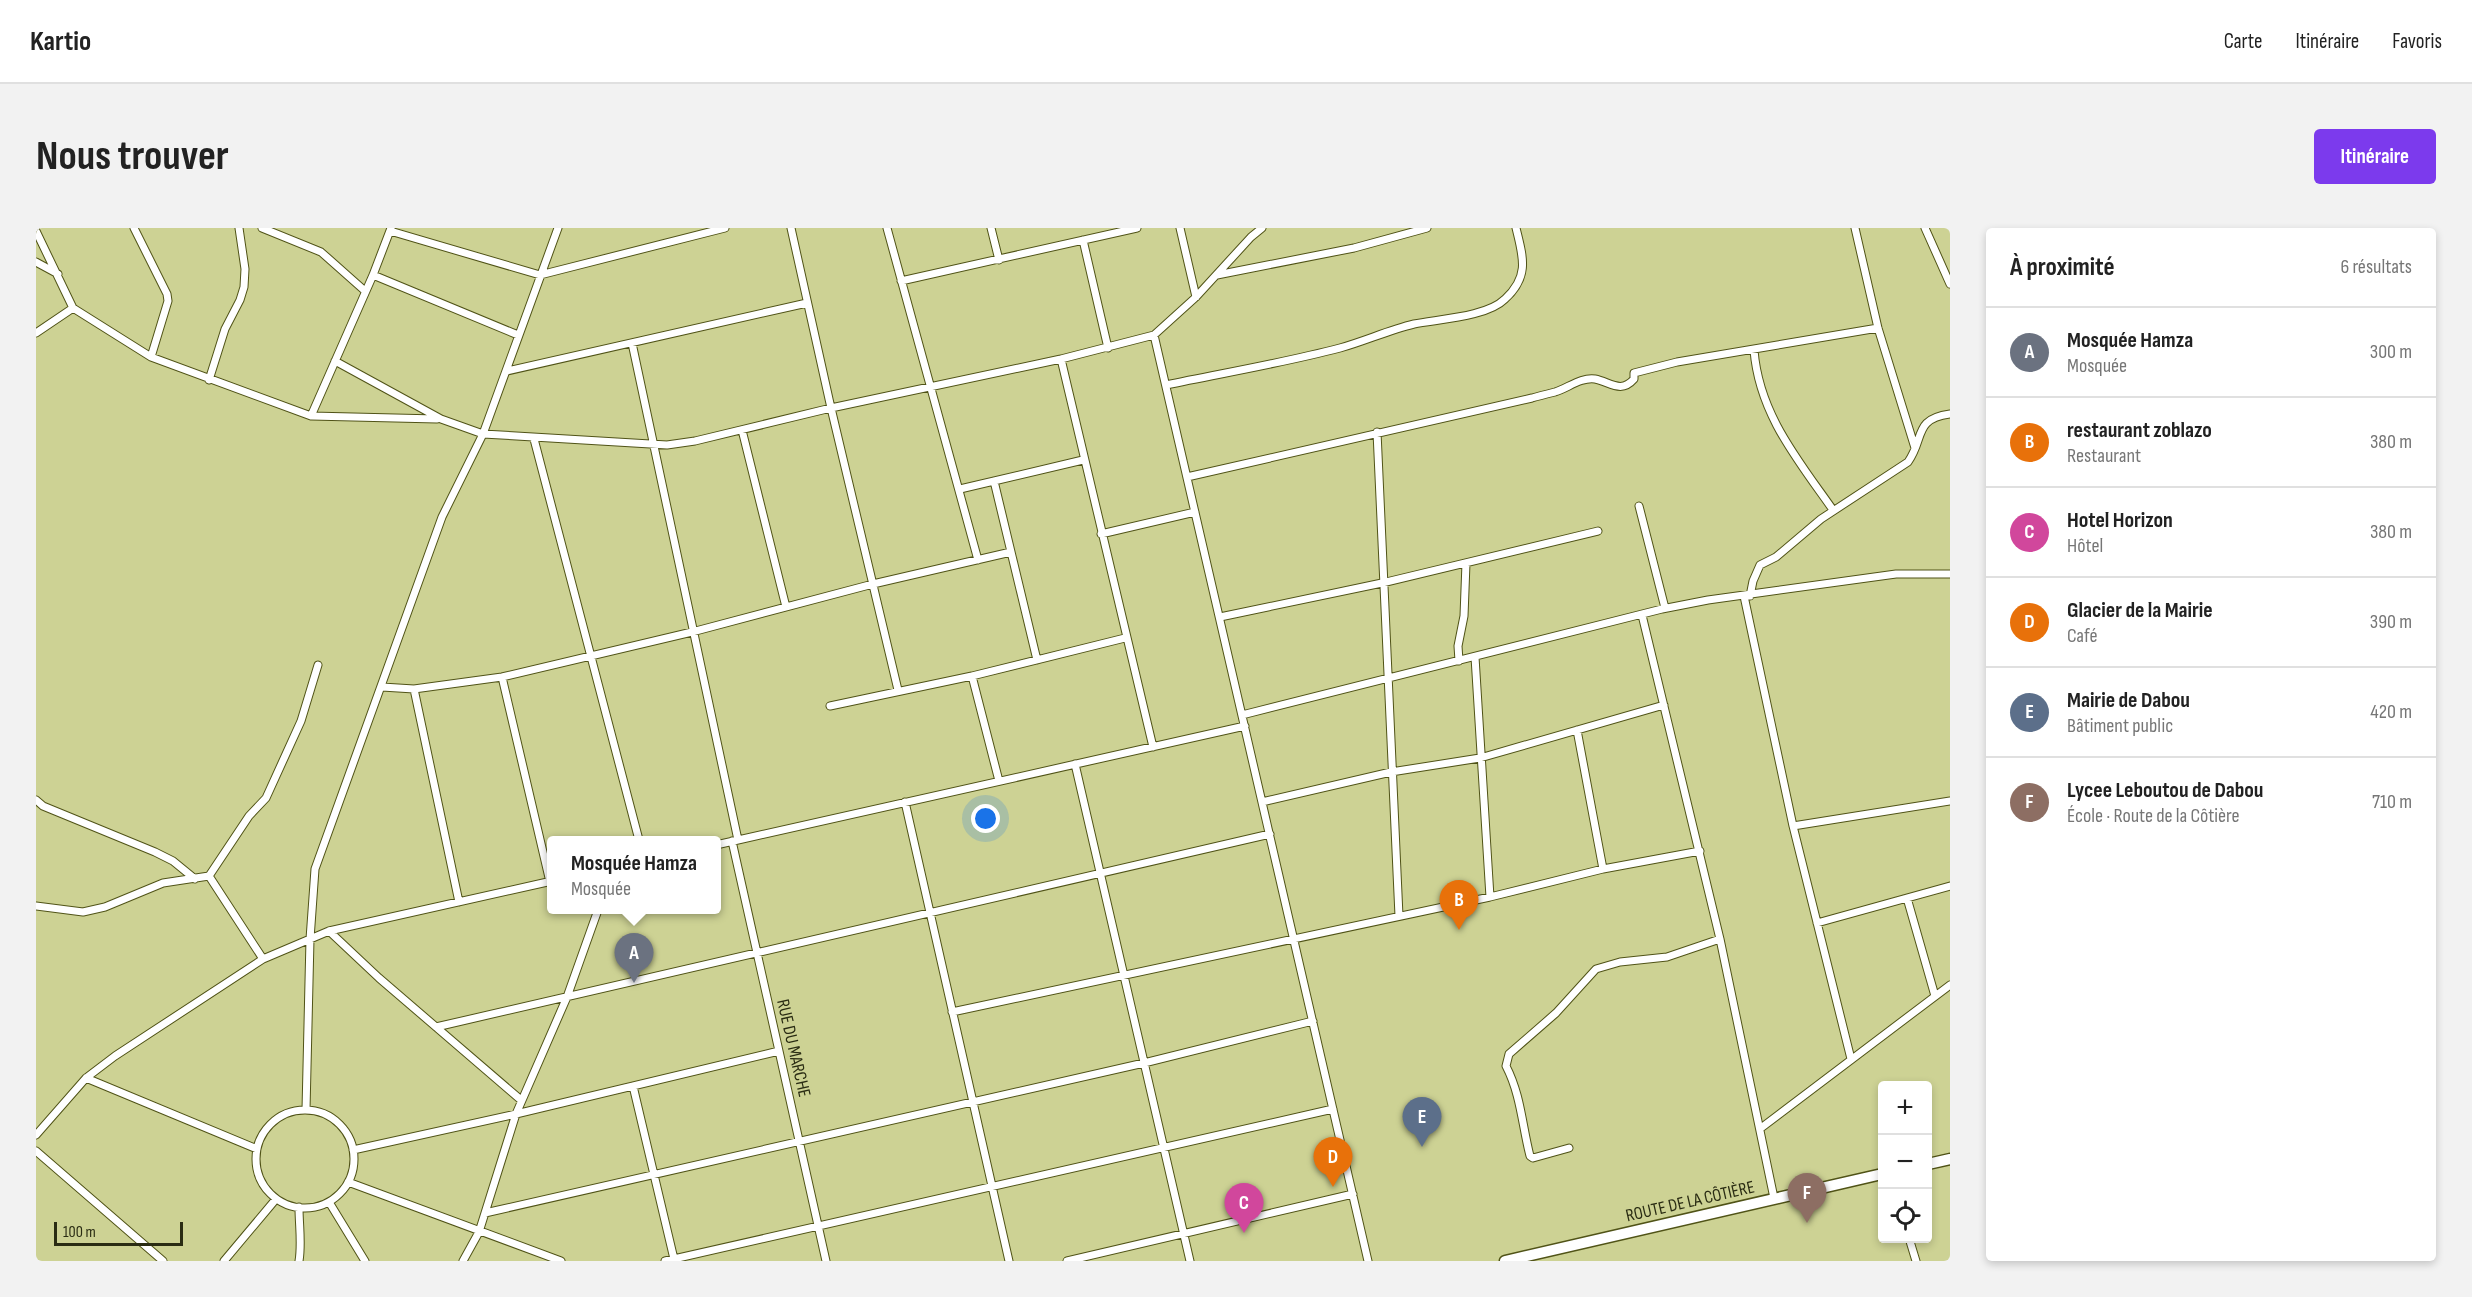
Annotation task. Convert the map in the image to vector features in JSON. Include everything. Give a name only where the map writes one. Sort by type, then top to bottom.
[{"type":"main road","points":[[1932,1163],[1950,1159]]},
{"type":"main road","name":"ROUTE DE LA CÔTIÈRE","points":[[1505,1261],[1546,1256],[1774,1198],[1878,1175]]},
{"type":"street","points":[[134,228],[167,294],[168,301],[152,357]]},
{"type":"street","points":[[209,380],[225,329],[244,287],[245,269],[238,228]]},
{"type":"street","points":[[262,228],[321,252],[365,291]]},
{"type":"street","points":[[306,1110],[310,939],[315,869],[442,517],[483,434],[558,228]]},
{"type":"street","points":[[311,416],[391,229],[540,275],[725,228]]},
{"type":"street","points":[[791,228],[898,690]]},
{"type":"street","points":[[887,228],[978,560]]},
{"type":"street","points":[[991,228],[999,260]]},
{"type":"street","points":[[901,281],[1137,228]]},
{"type":"street","points":[[1180,228],[1196,297]]},
{"type":"street","points":[[334,361],[441,419],[483,434],[652,445],[695,441],[831,408],[932,388],[1108,348],[1154,335],[1196,297],[1262,228]]},
{"type":"street","points":[[1217,275],[1354,248],[1427,228]]},
{"type":"street","points":[[1166,385],[1338,348],[1412,325],[1491,309],[1504,300],[1516,287],[1522,273],[1523,259],[1516,228]]},
{"type":"street","points":[[1855,228],[1878,328],[1916,450]]},
{"type":"street","points":[[1925,228],[1950,284]]},
{"type":"street","points":[[36,231],[73,308],[152,357],[311,416],[441,419]]},
{"type":"street","points":[[1083,240],[1108,348]]},
{"type":"street","points":[[36,262],[58,274]]},
{"type":"street","points":[[373,275],[518,335]]},
{"type":"street","points":[[507,371],[807,303]]},
{"type":"street","points":[[36,333],[73,308]]},
{"type":"street","points":[[1187,477],[1532,398],[1556,392],[1582,380],[1595,379],[1620,388],[1630,384],[1634,379],[1634,373],[1677,362],[1878,328]]},
{"type":"street","points":[[1154,335],[1368,1261]]},
{"type":"street","name":"RUE DU MARCHE","points":[[632,344],[757,952],[826,1261]]},
{"type":"street","points":[[1754,350],[1756,369],[1773,421],[1833,510]]},
{"type":"street","points":[[1060,359],[1125,638],[1153,747]]},
{"type":"street","points":[[1851,1059],[1793,825],[1747,596],[1760,565],[1776,557],[1833,510],[1908,462],[1916,450],[1921,429],[1926,422],[1934,417],[1950,414]]},
{"type":"street","points":[[742,430],[786,607]]},
{"type":"street","points":[[1377,432],[1390,772],[1399,916]]},
{"type":"street","points":[[534,439],[638,836]]},
{"type":"street","points":[[960,489],[1083,460]]},
{"type":"street","points":[[994,480],[1037,660]]},
{"type":"street","points":[[1639,506],[1665,608]]},
{"type":"street","points":[[1101,534],[1195,512]]},
{"type":"street","points":[[1220,617],[1382,583],[1598,531]]},
{"type":"street","points":[[382,687],[414,689],[502,677],[692,632],[873,584],[1011,552]]},
{"type":"street","points":[[1460,661],[1458,646],[1464,616],[1466,563]]},
{"type":"street","points":[[1242,715],[1665,608],[1896,574],[1950,574]]},
{"type":"street","points":[[1642,615],[1720,939],[1774,1198]]},
{"type":"street","points":[[830,706],[972,676],[1125,638]]},
{"type":"street","points":[[1475,657],[1490,897]]},
{"type":"street","points":[[36,906],[83,912],[105,907],[163,883],[209,876],[239,830],[266,798],[301,721],[318,665]]},
{"type":"street","points":[[972,676],[999,782]]},
{"type":"street","points":[[502,677],[547,865]]},
{"type":"street","points":[[414,689],[459,902]]},
{"type":"street","points":[[1262,802],[1390,772],[1480,758],[1664,705]]},
{"type":"street","points":[[721,843],[1245,726]]},
{"type":"street","points":[[1577,730],[1603,869]]},
{"type":"street","points":[[1075,765],[1190,1261]]},
{"type":"street","points":[[36,800],[44,806],[155,852],[173,861],[195,879]]},
{"type":"street","points":[[1793,825],[1950,801]]},
{"type":"street","points":[[905,802],[1009,1261]]},
{"type":"street","points":[[436,1027],[1270,834]]},
{"type":"street","points":[[952,1012],[1490,897],[1603,869],[1700,851]]},
{"type":"street","points":[[209,876],[263,959]]},
{"type":"street","points":[[36,1134],[86,1078],[115,1056],[263,959],[328,931],[547,883]]},
{"type":"street","points":[[1817,923],[1950,886]]},
{"type":"street","points":[[1907,898],[1935,996]]},
{"type":"street","points":[[464,1261],[478,1232],[516,1114],[567,997],[596,914]]},
{"type":"street","points":[[328,931],[522,1100]]},
{"type":"street","points":[[1569,1148],[1533,1158],[1530,1156],[1522,1108],[1506,1066],[1509,1054],[1556,1013],[1596,969],[1620,962],[1667,957],[1720,939]]},
{"type":"street","points":[[1761,1128],[1950,985]]},
{"type":"street","points":[[485,1212],[1144,1063],[1313,1021]]},
{"type":"street","points":[[353,1150],[516,1114],[779,1051]]},
{"type":"street","points":[[86,1078],[257,1149]]},
{"type":"street","points":[[633,1086],[674,1259]]},
{"type":"street","points":[[665,1261],[819,1228],[1333,1109]]},
{"type":"street","points":[[306,1110],[322,1113],[337,1122],[347,1134],[353,1150],[354,1167],[348,1182],[329,1202],[315,1207],[299,1208],[276,1199],[266,1189],[259,1177],[256,1163],[257,1149],[263,1133],[274,1121],[289,1113],[306,1110]]},
{"type":"street","points":[[36,1151],[164,1261]]},
{"type":"street","points":[[348,1182],[561,1261]]},
{"type":"street","points":[[1067,1261],[1353,1194]]},
{"type":"street","points":[[224,1261],[276,1199]]},
{"type":"street","points":[[329,1202],[365,1261]]},
{"type":"street","points":[[299,1208],[298,1231],[302,1244],[300,1261]]},
{"type":"street","points":[[1910,1243],[1916,1261]]},
{"type":"place","name":"restaurant zoblazo","points":[[1459,930]]},
{"type":"place","name":"Mosquée Hamza","points":[[634,983]]},
{"type":"place","name":"Mairie de Dabou","points":[[1422,1147]]},
{"type":"place","name":"Glacier de la Mairie","points":[[1333,1187]]},
{"type":"place","name":"Lycee Leboutou de Dabou","points":[[1807,1223]]},
{"type":"place","name":"Hotel Horizon","points":[[1244,1233]]}]
